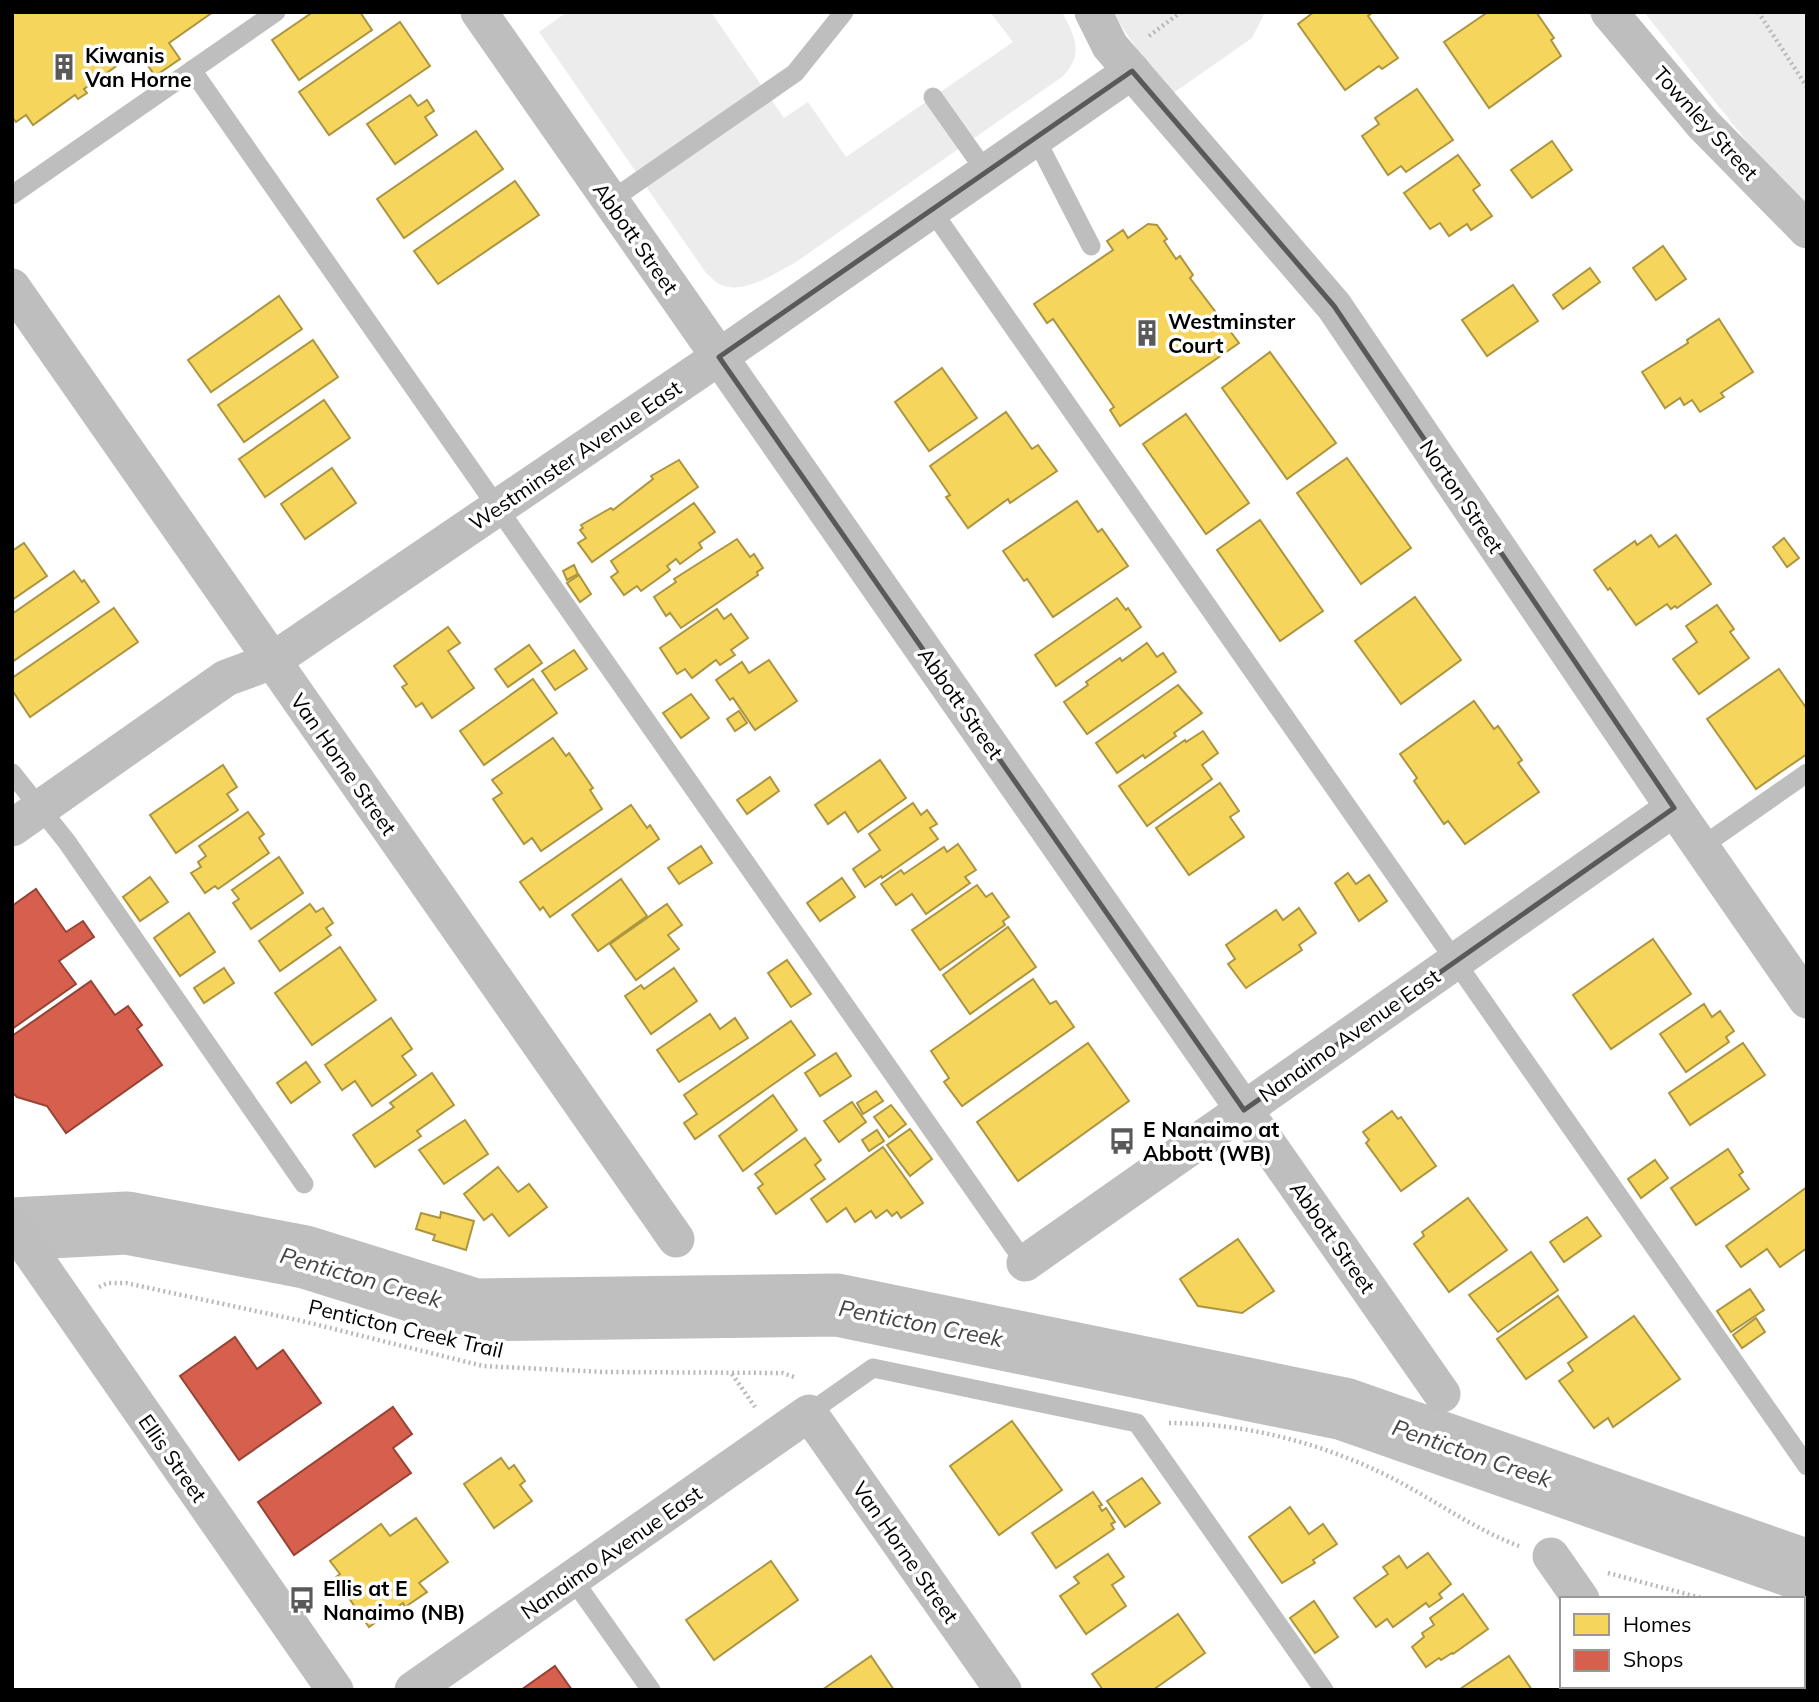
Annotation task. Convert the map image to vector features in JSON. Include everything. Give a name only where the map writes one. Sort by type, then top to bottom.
[{"type":"street","name":"Abbott Street","points":[[479,12],[1442,1394]]},
{"type":"street","name":"Norton Street","points":[[1093,12],[1110,46],[1334,306],[1674,808],[1807,999]]},
{"type":"street","name":"Townley Street","points":[[1609,12],[1703,124],[1807,230]]},
{"type":"street","name":"Westminster Avenue East","points":[[26,818],[226,678],[272,661],[1132,71]]},
{"type":"street","name":"Van Horne Street","points":[[12,288],[676,1239]]},
{"type":"street","name":"Nanaimo Avenue East","points":[[1025,1263],[1674,808]]},
{"type":"street","name":"Ellis Street","points":[[12,1225],[335,1690]]},
{"type":"street","name":"Nanaimo Avenue East","points":[[412,1690],[809,1413]]},
{"type":"street","name":"Van Horne Street","points":[[809,1413],[1003,1690]]},
{"type":"street","points":[[1550,1556],[1580,1597]]},
{"type":"lane","points":[[12,195],[276,12]]},
{"type":"lane","points":[[610,201],[795,73],[844,12]]},
{"type":"lane","points":[[191,71],[1025,1263]]},
{"type":"lane","points":[[933,97],[986,172]]},
{"type":"lane","points":[[1035,137],[1091,246]]},
{"type":"lane","points":[[932,209],[1807,1466]]},
{"type":"lane","points":[[12,772],[26,818],[75,853],[304,1184]]},
{"type":"lane","points":[[1701,847],[1807,773]]},
{"type":"lane","points":[[809,1413],[873,1368],[1136,1423],[1324,1690]]},
{"type":"lane","points":[[572,1578],[651,1690]]},
{"type":"path","points":[[1758,12],[1807,87]]},
{"type":"path","name":"Penticton Creek Trail","points":[[50,1280],[91,1291],[108,1283],[126,1283],[302,1321],[483,1366],[604,1372],[783,1373],[798,1378]]},
{"type":"path","points":[[1136,1423],[1200,1423],[1299,1441],[1374,1470],[1511,1543]]},
{"type":"highlighted area","points":[[1132,71],[1334,306],[1674,808],[1244,1110],[719,357]]},
{"type":"shaded area","points":[[567,12],[711,12],[784,118],[808,102],[846,157],[1013,42],[990,12],[1062,12],[1074,37],[1076,53],[1074,61],[1062,77],[796,262],[759,282],[728,287],[719,284],[706,273],[539,32]]},
{"type":"shaded area","points":[[1112,12],[1265,12],[1252,38],[1172,94],[1143,58]]},
{"type":"shaded area","points":[[1644,12],[1807,12],[1807,205],[1766,166]]},
{"type":"building: Homes","name":"Kiwanis Van Horne","points":[[12,12],[213,12],[169,43],[180,59],[155,76],[138,51],[84,89],[87,93],[78,99],[75,95],[33,125],[26,115],[16,122],[12,117]]},
{"type":"building: Homes","points":[[313,12],[360,12],[372,30],[299,80],[272,40]]},
{"type":"building: Homes","points":[[1314,12],[1373,12],[1368,16],[1398,58],[1382,69],[1379,66],[1345,90],[1298,24]]},
{"type":"building: Homes","points":[[1488,12],[1536,12],[1554,38],[1551,40],[1561,56],[1489,108],[1444,42]]},
{"type":"building: Homes","points":[[400,22],[430,66],[329,135],[299,92]]},
{"type":"building: Homes","points":[[1417,89],[1453,140],[1406,172],[1401,166],[1388,175],[1362,136],[1379,124],[1375,118]]},
{"type":"building: Homes","points":[[410,95],[418,106],[427,100],[434,111],[425,117],[437,135],[395,164],[367,124]]},
{"type":"building: Homes","points":[[476,131],[503,169],[404,238],[377,199]]},
{"type":"building: Homes","points":[[1552,141],[1572,170],[1532,198],[1511,170]]},
{"type":"building: Homes","points":[[1458,155],[1480,185],[1473,190],[1492,216],[1471,230],[1467,224],[1449,236],[1440,223],[1430,229],[1404,193]]},
{"type":"building: Homes","points":[[515,181],[539,215],[438,284],[414,251]]},
{"type":"building: Homes","name":"Westminster Court","points":[[1148,224],[1157,225],[1176,259],[1180,256],[1193,275],[1190,278],[1239,343],[1120,426],[1110,410],[1114,407],[1053,319],[1047,323],[1034,304],[1113,250],[1107,241],[1123,230],[1128,238]]},
{"type":"building: Homes","points":[[1663,246],[1686,279],[1656,300],[1633,268]]},
{"type":"building: Homes","points":[[1590,268],[1600,282],[1563,309],[1553,295]]},
{"type":"building: Homes","points":[[1513,285],[1538,321],[1487,356],[1462,320]]},
{"type":"building: Homes","points":[[279,296],[302,329],[211,392],[188,360]]},
{"type":"building: Homes","points":[[1719,319],[1753,372],[1721,393],[1724,397],[1700,412],[1692,400],[1684,405],[1680,398],[1665,408],[1642,372],[1688,343],[1687,340]]},
{"type":"building: Homes","points":[[313,340],[338,377],[244,442],[218,405]]},
{"type":"building: Homes","points":[[1270,352],[1336,443],[1287,479],[1222,388]]},
{"type":"building: Homes","points":[[942,368],[977,418],[929,451],[895,402]]},
{"type":"building: Homes","points":[[324,400],[350,438],[265,497],[239,459]]},
{"type":"building: Homes","points":[[1006,412],[1032,449],[1038,445],[1057,471],[1010,503],[1008,499],[968,528],[946,497],[950,495],[930,466]]},
{"type":"building: Homes","points":[[1186,414],[1249,503],[1206,534],[1143,444]]},
{"type":"building: Homes","points":[[1347,458],[1411,548],[1361,584],[1297,493]]},
{"type":"building: Homes","points":[[679,460],[698,487],[592,562],[578,543],[586,538],[580,530],[583,528],[581,525],[611,508],[613,510],[653,479],[651,476]]},
{"type":"building: Homes","points":[[332,468],[356,503],[305,539],[281,504]]},
{"type":"building: Homes","points":[[1077,501],[1098,532],[1102,529],[1128,566],[1053,617],[1027,579],[1024,581],[1003,551]]},
{"type":"building: Homes","points":[[694,503],[715,532],[699,543],[702,548],[680,564],[676,559],[667,566],[670,570],[641,591],[637,586],[624,595],[611,577],[618,572],[611,561]]},
{"type":"building: Homes","points":[[1260,520],[1323,611],[1280,641],[1217,550]]},
{"type":"building: Homes","points":[[1651,535],[1659,547],[1676,535],[1711,584],[1677,608],[1675,606],[1671,609],[1667,604],[1636,625],[1594,570],[1635,541],[1637,545]]},
{"type":"building: Homes","points":[[1784,538],[1799,558],[1787,567],[1773,547]]},
{"type":"building: Homes","points":[[737,539],[750,557],[754,554],[763,568],[757,572],[758,575],[681,628],[670,613],[666,616],[654,597],[676,582],[674,579]]},
{"type":"building: Homes","points":[[24,543],[47,576],[12,600],[12,551]]},
{"type":"building: Homes","points":[[574,565],[578,574],[567,580],[563,571]]},
{"type":"building: Homes","points":[[74,571],[82,582],[84,580],[99,602],[12,662],[12,614]]},
{"type":"building: Homes","points":[[579,575],[591,594],[580,602],[567,583]]},
{"type":"building: Homes","points":[[1415,597],[1461,660],[1401,704],[1355,641]]},
{"type":"building: Homes","points":[[1117,598],[1141,627],[1056,686],[1035,655]]},
{"type":"building: Homes","points":[[1717,605],[1734,629],[1730,632],[1749,658],[1699,694],[1673,659],[1697,642],[1686,626]]},
{"type":"building: Homes","points":[[114,608],[138,642],[30,717],[12,690],[12,678]]},
{"type":"building: Homes","points":[[717,609],[724,619],[731,614],[748,638],[731,650],[735,655],[720,665],[716,660],[692,678],[685,669],[677,674],[660,648]]},
{"type":"building: Homes","points":[[448,627],[460,643],[448,651],[474,688],[432,718],[422,703],[416,707],[402,687],[407,684],[394,666]]},
{"type":"building: Homes","points":[[1147,643],[1157,657],[1163,653],[1176,672],[1087,734],[1064,702],[1088,685],[1086,682]]},
{"type":"building: Homes","points":[[529,645],[542,663],[508,687],[495,669]]},
{"type":"building: Homes","points":[[574,650],[587,669],[555,690],[542,671]]},
{"type":"building: Homes","points":[[769,660],[797,701],[755,730],[733,698],[730,700],[716,680],[742,662],[749,673]]},
{"type":"building: Homes","points":[[1779,669],[1807,709],[1807,754],[1756,789],[1707,719]]},
{"type":"building: Homes","points":[[533,679],[557,713],[484,765],[460,731]]},
{"type":"building: Homes","points":[[1178,685],[1202,713],[1145,758],[1143,755],[1117,773],[1096,743]]},
{"type":"building: Homes","points":[[691,694],[709,718],[681,738],[663,713]]},
{"type":"building: Homes","points":[[1474,701],[1494,729],[1498,726],[1522,760],[1518,763],[1539,792],[1465,844],[1448,821],[1444,824],[1414,781],[1417,778],[1400,754]]},
{"type":"building: Homes","points":[[739,711],[747,723],[735,731],[727,719]]},
{"type":"building: Homes","points":[[1203,731],[1218,753],[1202,765],[1212,779],[1147,826],[1119,786],[1185,740],[1186,742]]},
{"type":"building: Homes","points":[[553,738],[566,756],[569,753],[593,788],[590,790],[602,809],[541,851],[532,838],[524,844],[493,799],[502,793],[492,780]]},
{"type":"building: Homes","points":[[880,760],[906,798],[858,832],[845,812],[828,824],[815,805]]},
{"type":"building: Homes","points":[[223,765],[237,787],[227,794],[238,810],[176,853],[150,815]]},
{"type":"building: Homes","points":[[770,777],[779,791],[747,814],[737,800]]},
{"type":"building: Homes","points":[[1220,783],[1239,811],[1230,817],[1244,837],[1189,875],[1156,828]]},
{"type":"building: Homes","points":[[913,803],[921,815],[927,810],[937,824],[930,828],[938,839],[865,887],[853,869],[880,850],[869,834]]},
{"type":"building: Homes","points":[[631,805],[647,828],[650,825],[659,839],[550,917],[543,907],[540,910],[520,882]]},
{"type":"building: Homes","points":[[248,812],[264,834],[259,838],[269,853],[218,889],[215,886],[205,893],[191,873],[201,867],[198,862],[206,856],[199,846]]},
{"type":"building: Homes","points":[[958,844],[976,870],[965,877],[970,883],[926,914],[912,894],[896,905],[881,884],[901,870],[904,874],[944,847],[947,852]]},
{"type":"building: Homes","points":[[701,846],[712,863],[679,884],[668,868]]},
{"type":"building: Homes","points":[[279,857],[303,893],[251,929],[233,903],[239,899],[232,890]]},
{"type":"building: Homes","points":[[1348,873],[1356,884],[1369,875],[1387,901],[1359,921],[1335,883]]},
{"type":"building: Homes","points":[[150,877],[168,902],[140,921],[123,897]]},
{"type":"building: Homes","points":[[842,878],[855,897],[820,921],[807,903]]},
{"type":"building: Homes","points":[[621,879],[647,916],[598,951],[572,915]]},
{"type":"building: Homes","points":[[977,885],[986,897],[992,893],[1009,917],[1003,921],[1005,925],[940,970],[912,930]]},
{"type":"building: Homes","points":[[310,904],[316,912],[323,908],[333,923],[326,928],[331,935],[280,971],[259,941]]},
{"type":"building: Homes","points":[[667,904],[682,925],[668,935],[679,949],[636,980],[610,944]]},
{"type":"building: Homes","points":[[1299,908],[1316,933],[1299,945],[1302,950],[1246,988],[1228,964],[1235,959],[1226,945],[1276,910],[1283,920]]},
{"type":"building: Homes","points":[[189,913],[215,952],[180,976],[154,938]]},
{"type":"building: Homes","points":[[1008,927],[1036,967],[970,1014],[943,975]]},
{"type":"building: Homes","points":[[1653,939],[1691,994],[1611,1049],[1573,995]]},
{"type":"building: Homes","points":[[340,947],[376,1000],[312,1045],[275,993]]},
{"type":"building: Homes","points":[[787,960],[811,994],[791,1007],[768,973]]},
{"type":"building: Homes","points":[[224,968],[234,983],[204,1003],[194,988]]},
{"type":"building: Homes","points":[[674,968],[697,1001],[651,1034],[625,996],[641,985],[644,989]]},
{"type":"building: Homes","points":[[1033,979],[1050,1004],[1056,1001],[1074,1027],[962,1106],[944,1082],[949,1078],[931,1051]]},
{"type":"building: Homes","points":[[1704,1004],[1712,1017],[1720,1011],[1734,1031],[1726,1037],[1729,1042],[1686,1072],[1660,1034]]},
{"type":"building: Homes","points":[[710,1014],[720,1029],[735,1018],[748,1038],[679,1082],[657,1050]]},
{"type":"building: Homes","points":[[391,1018],[412,1049],[402,1056],[416,1075],[372,1106],[355,1081],[342,1090],[325,1065]]},
{"type":"building: Homes","points":[[791,1021],[815,1055],[695,1139],[684,1123],[697,1114],[684,1095]]},
{"type":"building: Homes","points":[[1088,1043],[1129,1101],[1018,1181],[977,1122]]},
{"type":"building: Homes","points":[[1743,1043],[1765,1075],[1690,1125],[1669,1093]]},
{"type":"building: Homes","points":[[836,1053],[851,1076],[820,1096],[805,1073]]},
{"type":"building: Homes","points":[[306,1062],[320,1082],[291,1103],[277,1083]]},
{"type":"building: Homes","points":[[432,1073],[454,1105],[417,1131],[421,1136],[375,1167],[353,1135],[394,1107],[390,1103]]},
{"type":"building: Homes","points":[[876,1091],[883,1101],[863,1114],[857,1103]]},
{"type":"building: Homes","points":[[773,1095],[797,1130],[743,1171],[719,1136]]},
{"type":"building: Homes","points":[[852,1102],[866,1122],[839,1142],[824,1121]]},
{"type":"building: Homes","points":[[891,1105],[906,1124],[889,1137],[874,1117]]},
{"type":"building: Homes","points":[[1392,1111],[1398,1119],[1401,1117],[1436,1166],[1401,1191],[1366,1143],[1369,1140],[1363,1132]]},
{"type":"building: Homes","points":[[465,1120],[488,1154],[444,1184],[419,1150]]},
{"type":"building: Homes","points":[[910,1129],[932,1159],[910,1176],[887,1145]]},
{"type":"building: Homes","points":[[877,1130],[884,1141],[869,1151],[862,1140]]},
{"type":"building: Homes","points":[[805,1138],[821,1160],[815,1165],[825,1179],[776,1214],[758,1188],[763,1184],[755,1174]]},
{"type":"building: Homes","points":[[883,1147],[923,1203],[901,1218],[897,1212],[892,1216],[887,1210],[876,1218],[871,1211],[855,1222],[846,1208],[827,1222],[811,1199]]},
{"type":"building: Homes","points":[[1728,1149],[1743,1172],[1739,1175],[1749,1189],[1696,1225],[1671,1188]]},
{"type":"building: Homes","points":[[1655,1160],[1668,1178],[1641,1198],[1628,1179]]},
{"type":"building: Homes","points":[[498,1167],[518,1192],[529,1184],[547,1207],[509,1236],[492,1214],[484,1220],[464,1194]]},
{"type":"building: Homes","points":[[1807,1187],[1807,1248],[1780,1267],[1767,1249],[1741,1267],[1726,1246]]},
{"type":"building: Homes","points":[[1468,1198],[1507,1250],[1449,1292],[1414,1244],[1424,1236],[1422,1232]]},
{"type":"building: Homes","points":[[441,1212],[474,1221],[466,1250],[433,1240],[435,1235],[416,1229],[421,1213],[440,1218]]},
{"type":"building: Homes","points":[[1587,1217],[1601,1236],[1564,1262],[1550,1242]]},
{"type":"building: Homes","points":[[1238,1239],[1274,1291],[1242,1313],[1198,1306],[1180,1279]]},
{"type":"building: Homes","points":[[1531,1252],[1558,1290],[1498,1332],[1469,1295]]},
{"type":"building: Homes","points":[[1750,1289],[1764,1310],[1731,1332],[1717,1311]]},
{"type":"building: Homes","points":[[1558,1296],[1587,1337],[1526,1379],[1497,1339]]},
{"type":"building: Homes","points":[[1634,1316],[1680,1379],[1613,1427],[1608,1418],[1594,1428],[1559,1381],[1573,1371],[1568,1363]]},
{"type":"building: Homes","points":[[1756,1318],[1765,1332],[1742,1348],[1733,1335]]},
{"type":"building: Homes","points":[[1012,1421],[1062,1490],[999,1535],[950,1466]]},
{"type":"building: Homes","points":[[501,1458],[509,1469],[514,1465],[525,1481],[520,1485],[532,1501],[494,1528],[464,1484]]},
{"type":"building: Homes","points":[[1142,1478],[1160,1503],[1125,1527],[1107,1501]]},
{"type":"building: Homes","points":[[1093,1492],[1102,1505],[1099,1506],[1102,1511],[1106,1508],[1115,1522],[1111,1524],[1114,1529],[1056,1568],[1032,1533]]},
{"type":"building: Homes","points":[[1290,1507],[1309,1534],[1323,1524],[1337,1544],[1313,1560],[1315,1563],[1282,1583],[1249,1537]]},
{"type":"building: Homes","points":[[416,1518],[448,1562],[419,1583],[427,1592],[405,1607],[403,1603],[369,1627],[335,1578],[340,1574],[330,1561],[381,1524],[390,1536]]},
{"type":"building: Homes","points":[[1428,1553],[1451,1584],[1439,1594],[1442,1598],[1429,1607],[1426,1603],[1393,1627],[1387,1619],[1376,1627],[1354,1598],[1388,1574],[1383,1567],[1399,1556],[1407,1568]]},
{"type":"building: Homes","points":[[1108,1554],[1124,1577],[1112,1585],[1126,1606],[1086,1634],[1060,1596],[1079,1583],[1074,1577]]},
{"type":"building: Homes","points":[[771,1561],[798,1600],[714,1660],[686,1620]]},
{"type":"building: Homes","points":[[1463,1594],[1488,1629],[1453,1654],[1441,1660],[1439,1658],[1426,1667],[1412,1647],[1424,1637],[1422,1633],[1434,1625],[1430,1618]]},
{"type":"building: Homes","points":[[1314,1601],[1338,1637],[1315,1653],[1290,1618]]},
{"type":"building: Homes","points":[[1178,1614],[1205,1653],[1153,1690],[1103,1690],[1092,1674]]},
{"type":"building: Homes","points":[[871,1656],[894,1690],[822,1690]]},
{"type":"building: Homes","points":[[1509,1656],[1532,1690],[1460,1689]]},
{"type":"building: Homes","points":[[1734,1688],[1796,1690],[1735,1690]]},
{"type":"building: Shops","points":[[36,889],[66,932],[83,921],[94,937],[59,961],[76,984],[12,1029],[12,906]]},
{"type":"building: Shops","points":[[91,981],[115,1015],[128,1006],[142,1025],[137,1029],[162,1065],[66,1133],[47,1106],[17,1097],[12,1092],[12,1036]]},
{"type":"building: Shops","points":[[235,1337],[257,1369],[283,1350],[321,1403],[239,1460],[180,1376]]},
{"type":"building: Shops","points":[[393,1407],[412,1434],[393,1448],[411,1473],[294,1555],[258,1502]]},
{"type":"building: Shops","points":[[555,1666],[572,1690],[521,1690]]},
{"type":"waterway","name":"Penticton Creek","points":[[12,1229],[127,1223],[305,1257],[475,1310],[837,1305],[1344,1409],[1807,1571]]},
{"type":"place","name":"Kiwanis Van Horne","points":[[64,67]]},
{"type":"place","name":"Westminster Court","points":[[1147,333]]},
{"type":"place","name":"E Nanaimo at Abbott (WB)","points":[[1122,1141]]},
{"type":"place","name":"Ellis at E Nanaimo (NB)","points":[[302,1600]]}]
